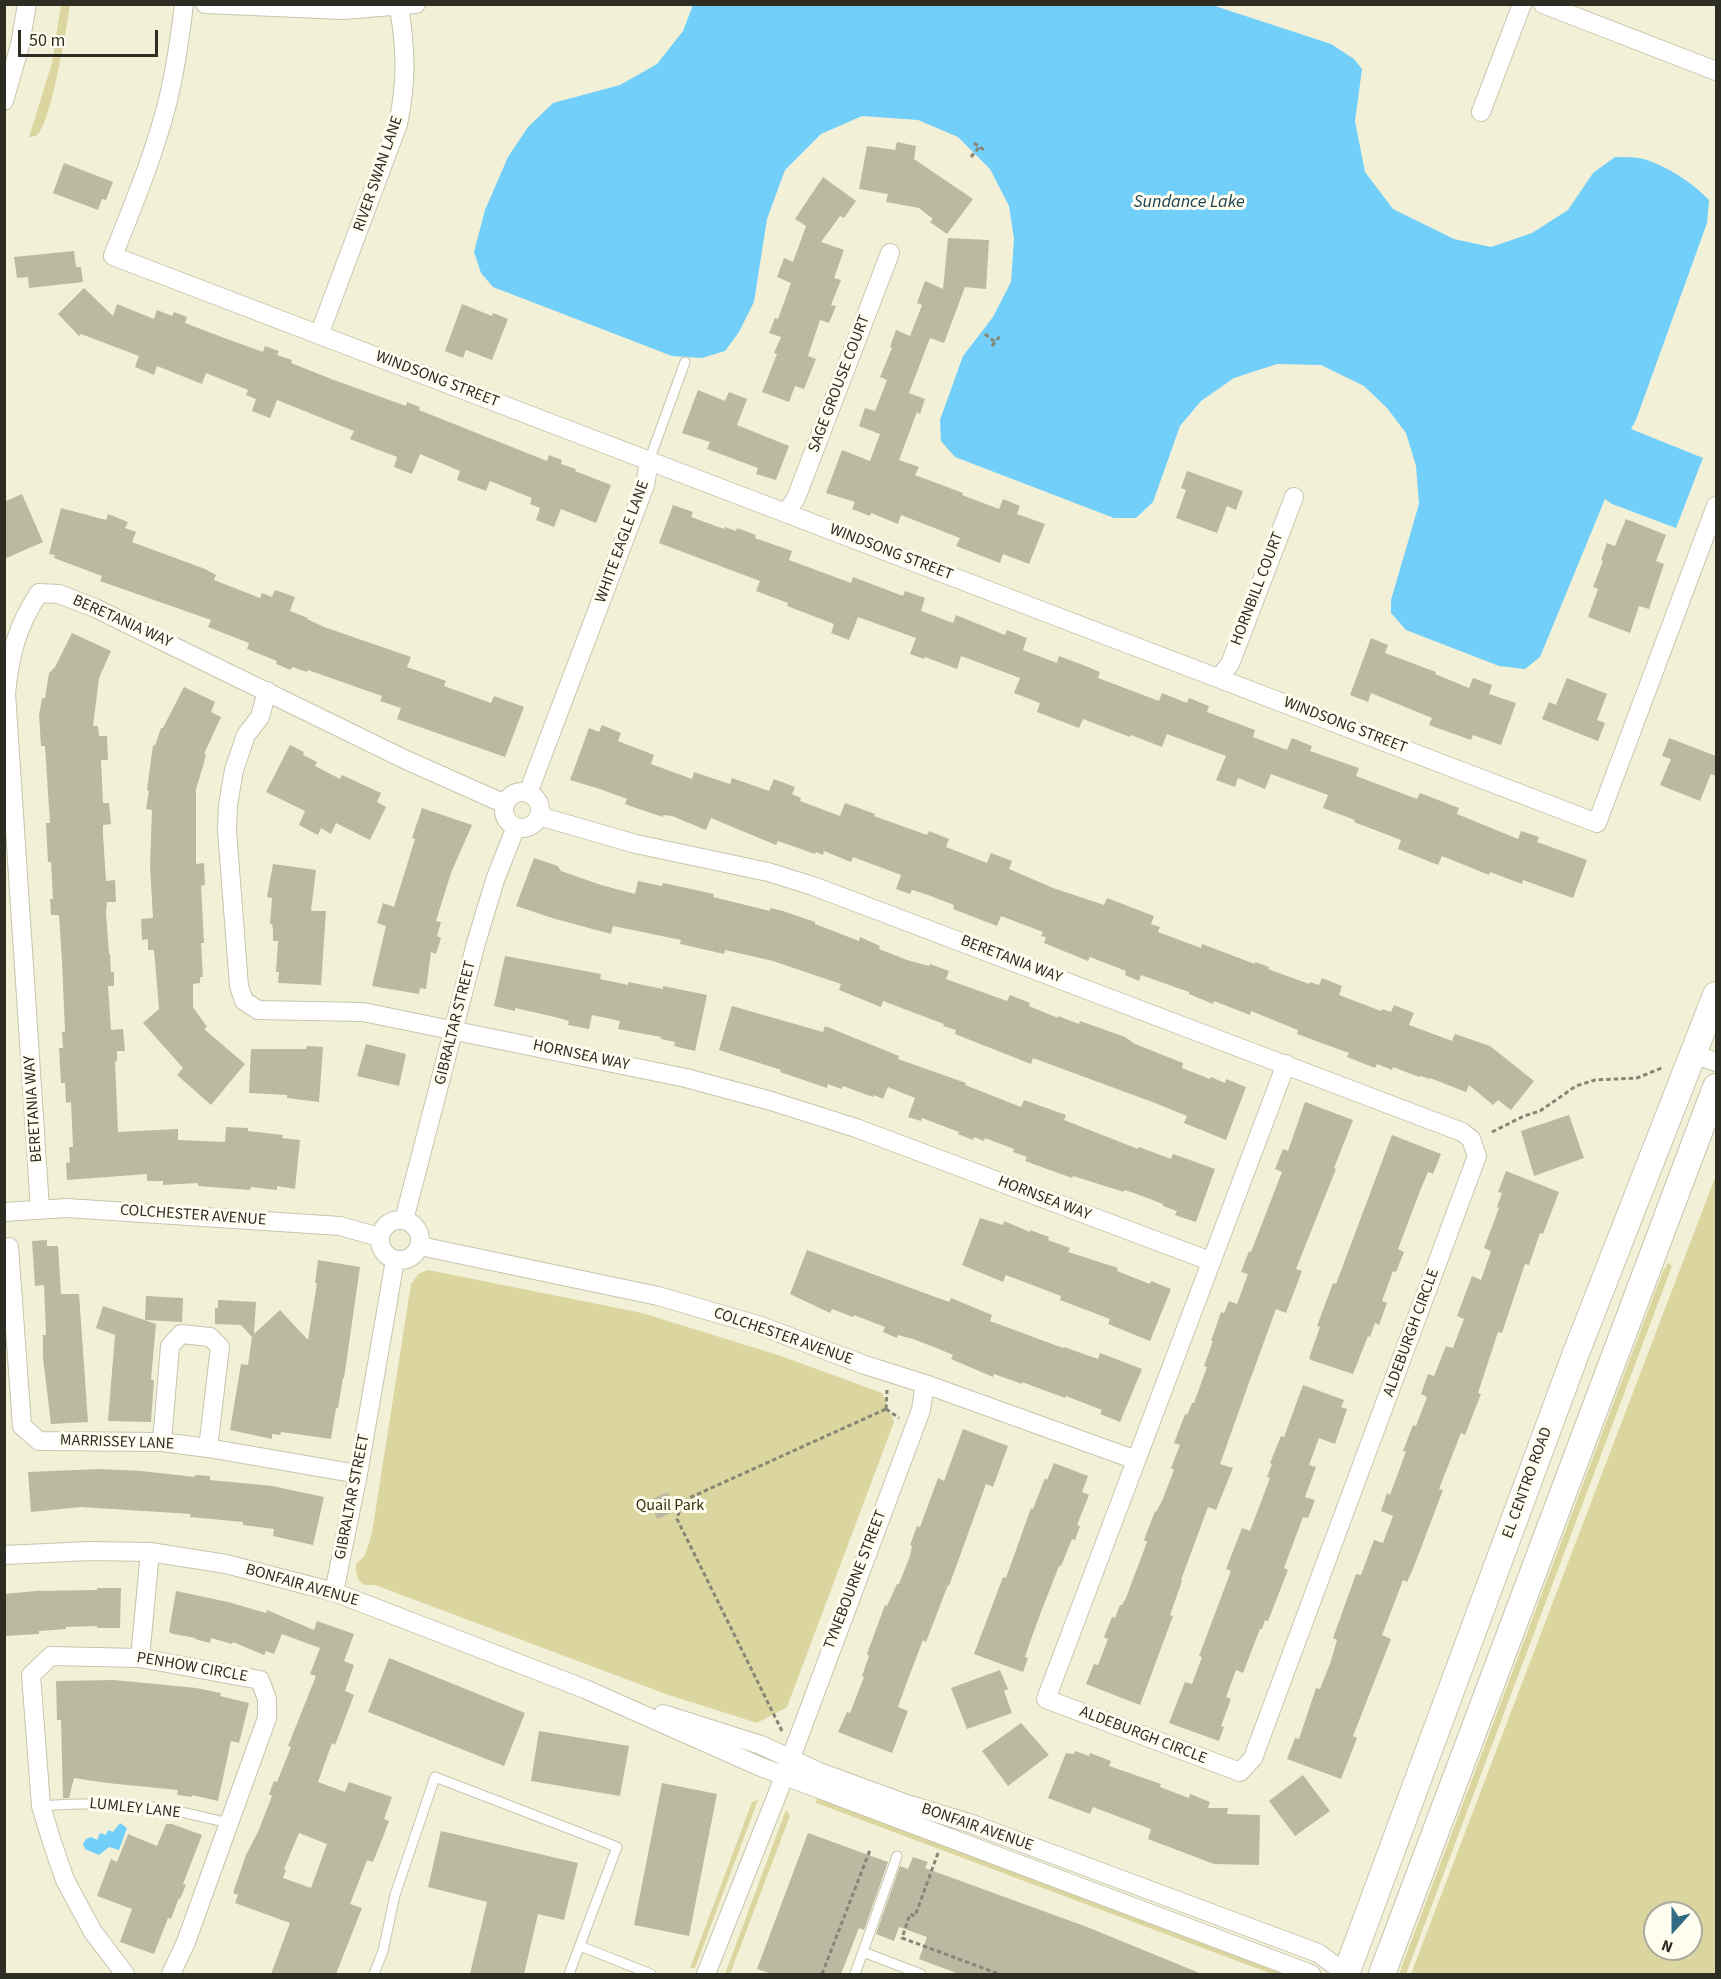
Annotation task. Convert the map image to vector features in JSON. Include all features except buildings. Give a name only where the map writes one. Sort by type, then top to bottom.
[{"type":"main road","name":"EL CENTRO ROAD","points":[[1341,1974],[1576,1353],[1708,1046],[1716,995]]},
{"type":"main road","points":[[1382,1974],[1716,1087]]},
{"type":"street","points":[[4,101],[20,45],[27,4]]},
{"type":"street","name":"WINDSONG STREET","points":[[184,4],[168,100],[155,144],[113,256],[1598,822],[1716,506]]},
{"type":"street","points":[[206,4],[343,10],[407,6]]},
{"type":"street","points":[[1481,112],[1522,4]]},
{"type":"street","points":[[1542,4],[1716,71]]},
{"type":"street","name":"RIVER SWAN LANE","points":[[319,335],[398,124],[404,97],[407,6]]},
{"type":"street","name":"SAGE GROUSE COURT","points":[[786,513],[796,498],[890,253]]},
{"type":"street","name":"WHITE EAGLE LANE","points":[[528,793],[645,485],[649,461]]},
{"type":"street","name":"HORNBILL COURT","points":[[1219,678],[1230,664],[1293,497]]},
{"type":"street","name":"BERETANIA WAY","points":[[40,1209],[6,693],[9,663],[25,614],[39,593],[59,594],[132,625],[405,759],[505,804]]},
{"type":"street","name":"HORNSEA WAY","points":[[267,692],[260,717],[246,735],[234,770],[226,830],[239,986],[244,1001],[258,1010],[363,1012],[686,1078],[771,1101],[856,1128],[1210,1262]]},
{"type":"street","points":[[528,793],[536,798],[539,804],[539,816],[527,828],[515,829],[504,815],[505,804],[513,794],[528,793]]},
{"type":"street","name":"BERETANIA WAY","points":[[539,816],[636,844],[768,872],[813,885],[1286,1064],[1462,1132],[1471,1139]]},
{"type":"street","name":"GIBRALTAR STREET","points":[[404,1220],[495,880],[515,829]]},
{"type":"street","name":"ALDEBURGH CIRCLE","points":[[1286,1064],[1046,1699],[1240,1772],[1253,1758],[1477,1156],[1471,1139]]},
{"type":"street","name":"COLCHESTER AVENUE","points":[[4,1212],[67,1208],[332,1226],[380,1237]]},
{"type":"street","points":[[404,1220],[416,1227],[420,1246],[412,1257],[406,1260],[395,1260],[382,1251],[381,1231],[391,1222],[404,1220]]},
{"type":"street","name":"MARRISSEY LANE","points":[[9,1246],[22,1426],[39,1441],[162,1442],[358,1474]]},
{"type":"street","name":"COLCHESTER AVENUE","points":[[420,1246],[658,1296],[761,1326],[1136,1460]]},
{"type":"street","name":"GIBRALTAR STREET","points":[[334,1592],[358,1474],[395,1260]]},
{"type":"street","points":[[162,1442],[170,1346],[181,1334],[210,1337],[220,1347],[208,1448]]},
{"type":"street","name":"TYNEBOURNE STREET","points":[[706,1974],[784,1776],[921,1410],[925,1384]]},
{"type":"street","name":"BONFAIR AVENUE","points":[[4,1555],[90,1551],[150,1552],[226,1564],[334,1592],[585,1689],[784,1776],[1311,1974]]},
{"type":"street","points":[[140,1658],[150,1552]]},
{"type":"street","name":"PENHOW CIRCLE","points":[[125,1974],[93,1932],[65,1880],[41,1806],[31,1676],[51,1656],[140,1658],[260,1680],[267,1699],[267,1718],[186,1942],[171,1974]]},
{"type":"street","name":"BONFAIR AVENUE","points":[[585,1689],[761,1745],[819,1772],[972,1824],[1318,1953],[1341,1974]]},
{"type":"lane","points":[[649,461],[685,362]]},
{"type":"lane","points":[[374,1974],[383,1951],[394,1895],[435,1777],[617,1847],[569,1974]]},
{"type":"lane","name":"LUMLEY LANE","points":[[41,1806],[80,1803],[120,1804],[161,1809],[229,1823]]},
{"type":"lane","points":[[855,1974],[897,1856]]},
{"type":"lane","points":[[580,1946],[651,1974]]},
{"type":"lane","points":[[863,1952],[921,1974]]},
{"type":"path","points":[[974,143],[984,150]]},
{"type":"path","points":[[971,157],[980,146]]},
{"type":"path","points":[[985,334],[995,342]]},
{"type":"path","points":[[992,346],[1000,336]]},
{"type":"path","points":[[1492,1132],[1524,1116],[1540,1111],[1576,1086],[1595,1080],[1636,1078],[1664,1067]]},
{"type":"path","points":[[886,1409],[887,1388]]},
{"type":"path","points":[[886,1409],[900,1419]]},
{"type":"path","points":[[782,1731],[677,1519],[680,1509],[688,1498],[886,1409]]},
{"type":"path","points":[[822,1974],[870,1850]]},
{"type":"path","points":[[939,1851],[915,1916],[910,1914],[902,1938],[999,1974]]},
{"type":"green space","points":[[61,5],[70,5],[53,94],[42,127],[37,135],[29,137],[52,63]]},
{"type":"green space","points":[[1716,1175],[1716,1974],[1411,1974]]},
{"type":"green space","points":[[1668,1263],[1672,1266],[1406,1974],[1399,1974],[1663,1271]]},
{"type":"green space","name":"Quail Park","points":[[428,1270],[642,1313],[781,1356],[882,1393],[894,1422],[787,1707],[757,1723],[666,1694],[375,1585],[364,1585],[358,1579],[356,1564],[365,1555],[372,1533],[411,1284],[418,1274]]},
{"type":"green space","points":[[817,1798],[1285,1974],[1272,1974],[816,1803]]},
{"type":"green space","points":[[758,1800],[695,1968],[690,1968],[752,1802]]},
{"type":"green space","points":[[786,1810],[790,1816],[730,1974],[725,1974]]},
{"type":"water","name":"Sundance Lake","points":[[693,5],[1212,5],[1331,44],[1354,59],[1362,69],[1355,121],[1365,172],[1393,209],[1454,239],[1491,247],[1532,233],[1568,210],[1593,173],[1615,157],[1644,159],[1671,171],[1695,187],[1709,200],[1707,223],[1631,429],[1703,458],[1676,528],[1612,504],[1605,499],[1540,657],[1525,669],[1499,666],[1406,630],[1391,613],[1391,600],[1419,504],[1416,466],[1406,433],[1387,408],[1364,386],[1321,365],[1277,364],[1234,378],[1201,401],[1180,426],[1153,502],[1136,518],[1114,518],[955,457],[941,441],[940,420],[963,356],[993,317],[1011,282],[1014,239],[1009,206],[990,169],[958,137],[918,120],[862,116],[821,134],[785,170],[767,219],[754,302],[739,332],[725,351],[702,358],[672,356],[493,287],[481,273],[474,252],[485,210],[508,157],[528,127],[553,103],[620,85],[657,64],[683,31]]},
{"type":"water","points":[[120,1823],[127,1828],[119,1850],[109,1847],[99,1855],[85,1849],[83,1844],[86,1839],[91,1837],[97,1840],[100,1833],[106,1835],[108,1830],[113,1832]]}]
